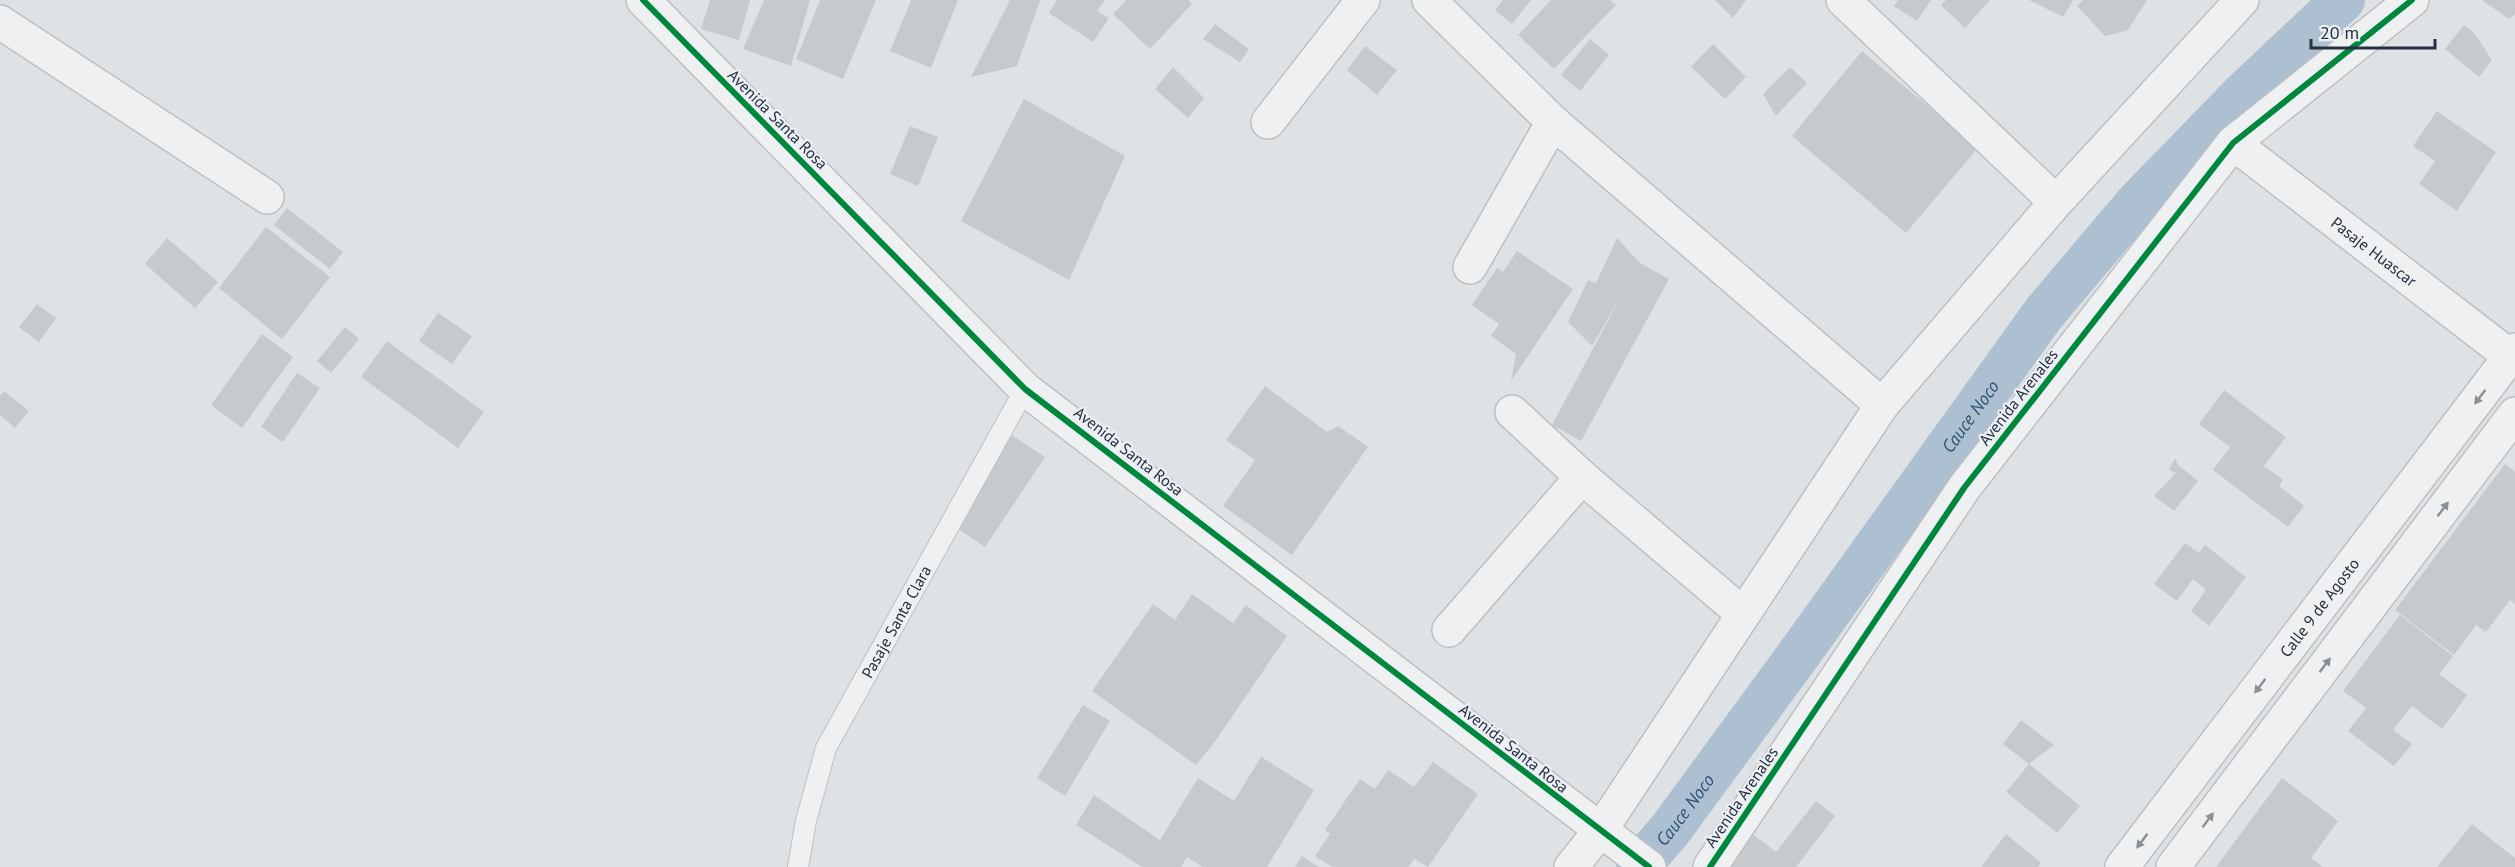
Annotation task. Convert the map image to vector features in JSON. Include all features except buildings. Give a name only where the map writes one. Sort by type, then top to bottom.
[{"type":"street","name":"Avenida Santa Rosa","points":[[643,0],[1026,389],[1649,867]]},
{"type":"street","points":[[1268,122],[1363,0]]},
{"type":"street","points":[[1429,0],[1553,122],[1882,405]]},
{"type":"street","points":[[1844,0],[2055,202]]},
{"type":"street","points":[[1571,867],[1607,837],[1743,614],[1882,405],[2055,202],[2242,0]]},
{"type":"street","name":"Avenida Arenales","points":[[1710,867],[1964,488],[2233,143],[2412,0]]},
{"type":"street","points":[[0,22],[267,197]]},
{"type":"street","points":[[1470,267],[1553,122]]},
{"type":"street","name":"Pasaje Huascar","points":[[2233,143],[2513,355]]},
{"type":"street","name":"Calle 9 de Agosto","points":[[2122,867],[2513,355]]},
{"type":"street","points":[[1512,412],[1582,477],[1743,614]]},
{"type":"street","points":[[2172,867],[2515,414]]},
{"type":"street","points":[[1449,630],[1582,477]]},
{"type":"lane","name":"Pasaje Santa Clara","points":[[798,867],[806,821],[826,748],[1026,389]]},
{"type":"waterway","name":"Cauce Noco","points":[[1638,867],[1670,830],[1799,654],[2044,313],[2137,203],[2241,96],[2343,0]]},
{"type":"cycle path","points":[[643,0],[1025,389],[1649,867]]},
{"type":"cycle path","points":[[1710,867],[1964,488],[2233,143],[2412,0]]}]
